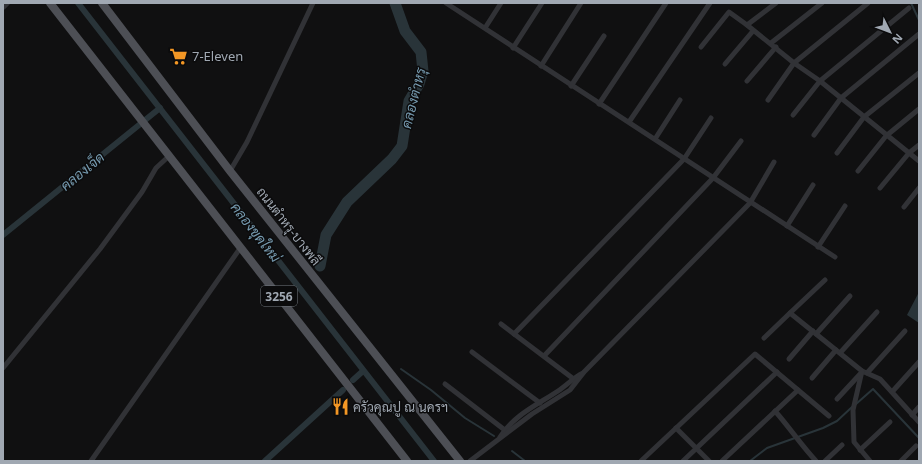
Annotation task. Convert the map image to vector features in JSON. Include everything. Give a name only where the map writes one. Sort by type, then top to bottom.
[{"type":"main road","name":"3256","points":[[50,3],[407,461]]},
{"type":"main road","name":"ถนนตำหรุ-บางพลี","points":[[102,3],[230,171],[460,461]]},
{"type":"street","points":[[3,7],[7,3]]},
{"type":"street","points":[[230,171],[247,142],[314,3]]},
{"type":"street","points":[[446,3],[834,257]]},
{"type":"street","points":[[455,9],[459,3]]},
{"type":"street","points":[[485,28],[501,3]]},
{"type":"street","points":[[513,48],[542,3]]},
{"type":"street","points":[[541,66],[581,3]]},
{"type":"street","points":[[599,104],[666,3]]},
{"type":"street","points":[[629,122],[710,3]]},
{"type":"street","points":[[747,25],[776,3]]},
{"type":"street","points":[[747,81],[773,45],[822,3]]},
{"type":"street","points":[[768,100],[794,63],[868,3]]},
{"type":"street","points":[[793,115],[820,80],[909,8]]},
{"type":"street","points":[[701,47],[729,12],[794,63],[820,80],[886,136],[919,161]]},
{"type":"street","points":[[725,64],[753,30]]},
{"type":"street","points":[[814,135],[841,98],[919,34]]},
{"type":"street","points":[[571,86],[604,36]]},
{"type":"street","points":[[837,153],[864,117],[919,73]]},
{"type":"street","points":[[655,139],[680,100]]},
{"type":"street","points":[[858,171],[886,136],[919,109]]},
{"type":"street","points":[[514,334],[684,159],[711,118]]},
{"type":"street","points":[[544,356],[713,178],[740,141]]},
{"type":"street","points":[[880,188],[908,153],[919,144]]},
{"type":"street","points":[[3,368],[96,255],[142,192],[156,168],[169,156]]},
{"type":"street","points":[[506,431],[563,396],[578,382],[584,372],[750,203],[774,162]]},
{"type":"street","points":[[786,226],[813,185]]},
{"type":"street","points":[[904,207],[919,188]]},
{"type":"street","points":[[818,247],[845,206]]},
{"type":"street","points":[[91,461],[241,247]]},
{"type":"street","points":[[764,338],[825,280]]},
{"type":"street","points":[[789,359],[850,296]]},
{"type":"street","points":[[812,378],[877,312]]},
{"type":"street","points":[[790,313],[865,372],[880,379],[919,422]]},
{"type":"street","points":[[501,324],[578,382]]},
{"type":"street","points":[[837,399],[905,331]]},
{"type":"street","points":[[472,352],[545,406]]},
{"type":"street","points":[[641,461],[755,354],[829,416]]},
{"type":"street","points":[[892,392],[919,362]]},
{"type":"street","points":[[470,461],[500,438],[525,412],[557,391],[573,378],[584,372]]},
{"type":"street","points":[[683,461],[777,372]]},
{"type":"street","points":[[865,372],[856,394],[853,410],[854,442],[870,461]]},
{"type":"street","points":[[445,384],[506,431]]},
{"type":"street","points":[[722,461],[798,390]]},
{"type":"street","points":[[912,415],[919,407]]},
{"type":"street","points":[[775,411],[791,429],[801,445],[816,461]]},
{"type":"street","points":[[860,450],[890,422]]},
{"type":"street","points":[[676,428],[709,461]]},
{"type":"street","points":[[825,461],[842,445]]},
{"type":"street","points":[[901,461],[916,446]]},
{"type":"shaded area","points":[[919,292],[919,323],[907,315]]},
{"type":"waterway","name":"คลองขุดใหม่","points":[[78,3],[434,461]]},
{"type":"waterway","name":"คลองตำหรุ","points":[[320,266],[326,235],[347,202],[392,159],[402,146],[409,101],[419,84],[423,71],[421,52],[405,31],[395,3]]},
{"type":"waterway","points":[[911,3],[919,20]]},
{"type":"waterway","name":"คลองเจ็ด","points":[[3,235],[160,108]]},
{"type":"waterway","points":[[401,369],[431,390],[465,418],[494,436]]},
{"type":"waterway","points":[[353,380],[363,371]]},
{"type":"waterway","points":[[856,404],[873,389],[919,438]]},
{"type":"waterway","points":[[265,461],[343,390]]},
{"type":"waterway","points":[[750,461],[767,448],[823,428],[837,421],[852,407]]},
{"type":"waterway","points":[[512,451],[525,461]]},
{"type":"place","name":"7-Eleven","points":[[179,56]]},
{"type":"place","name":"ครัวคุณปู ณ นครฯ","points":[[340,407]]}]
